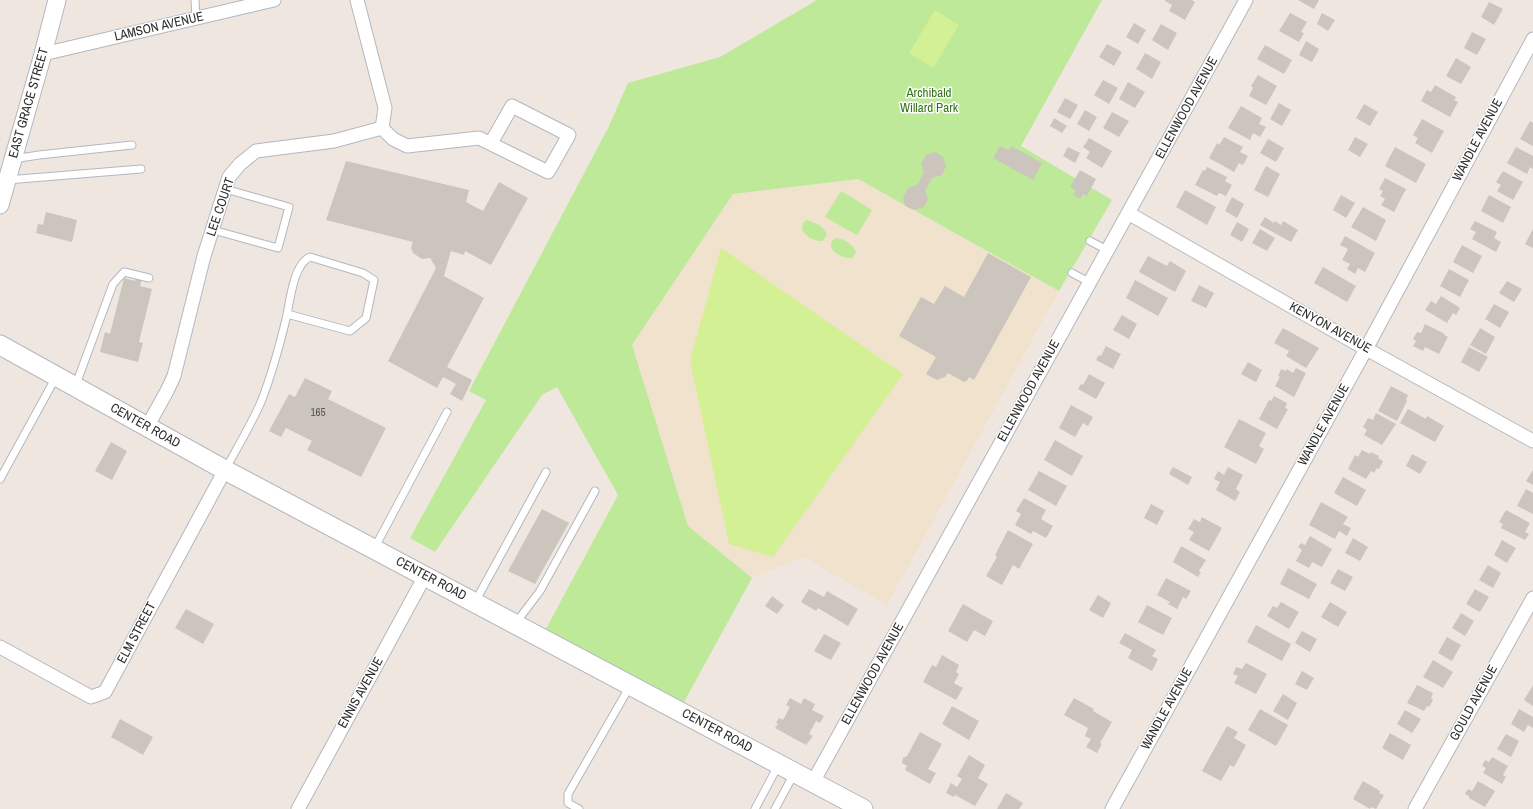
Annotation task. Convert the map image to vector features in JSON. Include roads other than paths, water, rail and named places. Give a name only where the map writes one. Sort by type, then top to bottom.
[{"type":"main road","name":"CENTER ROAD","points":[[0,346],[225,470],[863,809]]},
{"type":"street","name":"EAST GRACE STREET","points":[[0,205],[57,0]]},
{"type":"street","name":"LAMSON AVENUE","points":[[43,54],[196,18],[239,4],[274,0]]},
{"type":"street","points":[[357,0],[385,108],[382,128],[393,139],[406,146],[479,138],[491,144],[548,172],[569,135],[512,106],[491,144]]},
{"type":"street","name":"ELLENWOOD AVENUE","points":[[813,782],[1246,0]]},
{"type":"street","name":"WANDLE AVENUE","points":[[1112,809],[1366,348],[1533,39]]},
{"type":"street","name":"LEE COURT","points":[[146,427],[174,376],[204,256],[229,177],[240,164],[256,152],[334,141],[382,128]]},
{"type":"street","name":"KENYON AVENUE","points":[[1128,213],[1533,441]]},
{"type":"street","name":"ELM STREET","points":[[0,647],[91,697],[105,692],[225,470]]},
{"type":"street","name":"ENNIS AVENUE","points":[[298,809],[425,576]]},
{"type":"street","name":"GOULD AVENUE","points":[[1415,809],[1533,598]]},
{"type":"lane","points":[[195,0],[196,18]]},
{"type":"lane","points":[[13,159],[132,145]]},
{"type":"lane","points":[[7,180],[141,169]]},
{"type":"lane","points":[[213,230],[278,248],[289,207],[225,189]]},
{"type":"lane","points":[[1090,241],[1107,250]]},
{"type":"lane","points":[[225,470],[260,404],[270,378],[287,314],[290,293],[301,263],[310,257],[363,273],[374,280],[366,318],[350,331],[287,314]]},
{"type":"lane","points":[[75,387],[113,284],[124,272],[149,278]]},
{"type":"lane","points":[[1072,274],[1089,282]]},
{"type":"lane","points":[[0,479],[56,377]]},
{"type":"lane","points":[[374,549],[447,412]]},
{"type":"lane","points":[[475,603],[546,472]]},
{"type":"lane","points":[[514,624],[540,591],[595,491]]},
{"type":"lane","points":[[579,809],[568,803],[568,794],[630,685]]},
{"type":"lane","points":[[755,809],[787,768]]},
{"type":"lane","points":[[775,809],[787,768]]},
{"type":"park label","name":"Archibald Willard Park","points":[[929,102]]}]
